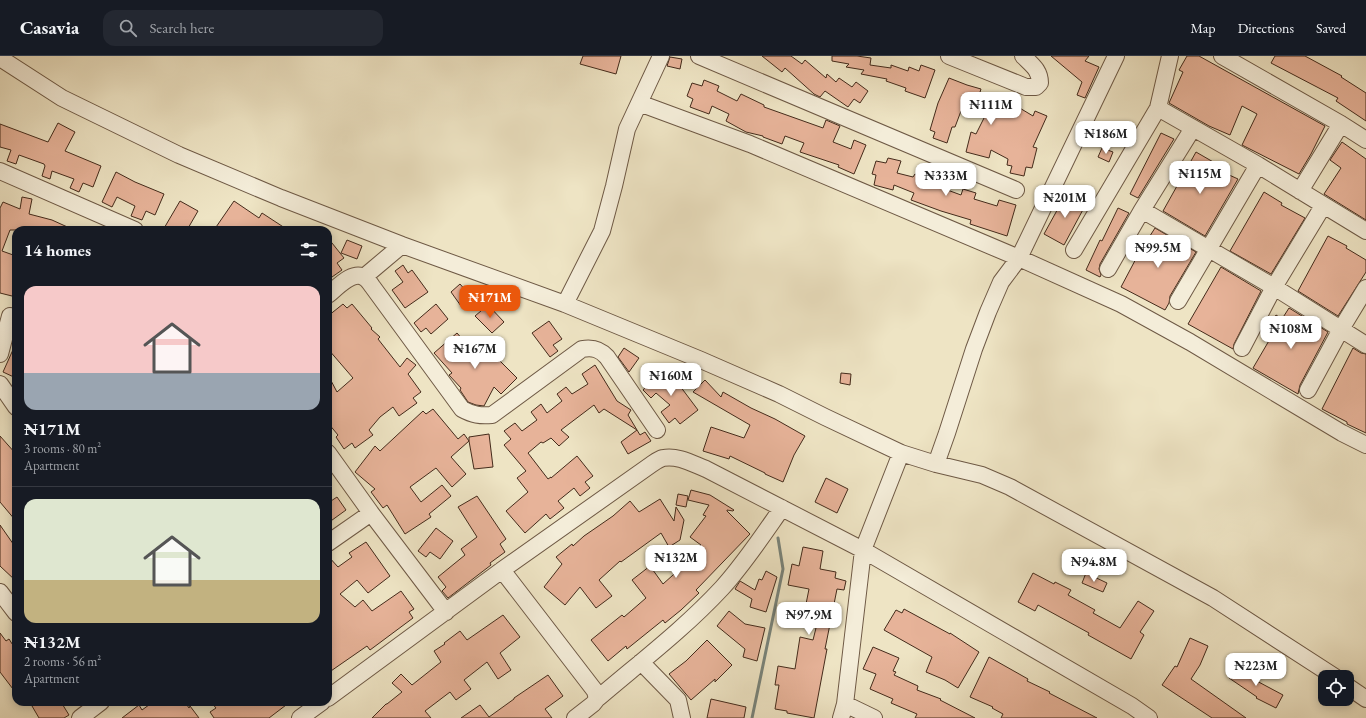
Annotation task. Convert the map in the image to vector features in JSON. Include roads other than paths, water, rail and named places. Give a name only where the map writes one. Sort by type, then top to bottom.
[{"type":"street","points":[[565,304],[602,231],[627,129],[661,56]]},
{"type":"street","points":[[699,56],[1016,190]]},
{"type":"street","points":[[949,56],[1026,87],[1036,87],[1040,83],[1040,76],[1036,69],[1023,56]]},
{"type":"street","points":[[936,464],[974,349],[1001,282],[1019,258],[1116,56]]},
{"type":"street","points":[[1074,250],[1158,108],[1170,56]]},
{"type":"street","points":[[1222,56],[1341,124],[1366,140]]},
{"type":"street","points":[[0,58],[62,98],[178,156],[402,245],[565,304],[701,360],[778,394],[901,452],[936,464],[982,475],[1010,487],[1213,598],[1324,670]]},
{"type":"street","points":[[639,103],[750,144],[1019,258],[1121,304],[1190,342],[1342,433],[1366,445]]},
{"type":"street","points":[[1158,108],[1258,165],[1366,231]]},
{"type":"street","points":[[1300,191],[1341,124]]},
{"type":"street","points":[[1108,269],[1142,210],[1193,128]]},
{"type":"street","points":[[1178,302],[1258,165]]},
{"type":"street","points":[[0,171],[126,226]]},
{"type":"street","points":[[1242,348],[1274,287],[1323,206]]},
{"type":"street","points":[[1142,210],[1274,287],[1366,345]]},
{"type":"street","points":[[364,277],[402,245]]},
{"type":"street","points":[[332,292],[349,278],[356,276],[364,277],[462,409],[471,414],[481,416],[492,415],[582,349],[594,348],[602,350],[607,356],[657,430]]},
{"type":"street","points":[[1308,390],[1341,329],[1366,288]]},
{"type":"street","points":[[0,354],[9,315]]},
{"type":"street","points":[[0,384],[12,401]]},
{"type":"street","points":[[874,718],[843,711],[863,550],[901,452]]},
{"type":"street","points":[[332,695],[502,570],[645,469],[662,458],[674,458],[686,460],[706,469],[863,550],[1132,706],[1149,718]]},
{"type":"street","points":[[332,459],[446,612]]},
{"type":"street","points":[[575,718],[692,618],[722,587],[745,560],[782,508]]},
{"type":"street","points":[[332,540],[371,513]]},
{"type":"street","points":[[502,570],[595,691],[597,699]]},
{"type":"street","points":[[0,592],[12,608]]},
{"type":"street","points":[[641,662],[678,700],[682,718]]},
{"type":"street","points":[[1354,691],[1366,699]]},
{"type":"street","points":[[300,718],[316,706]]},
{"type":"waterway","points":[[752,718],[783,569],[778,538]]}]
